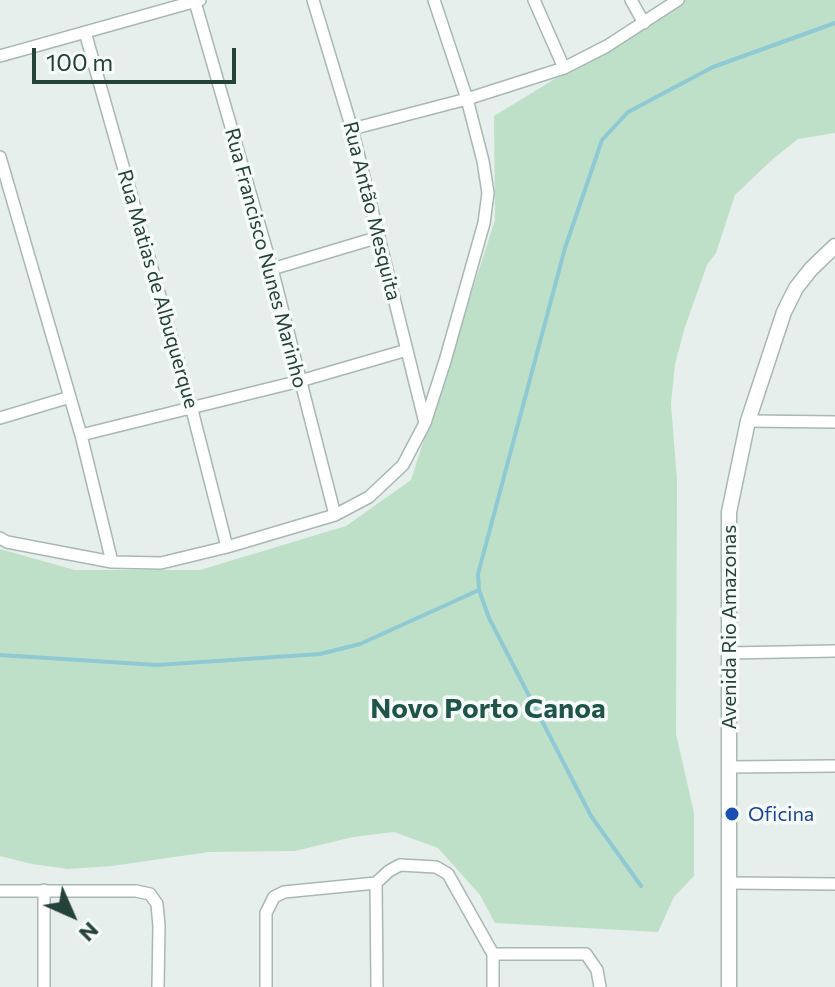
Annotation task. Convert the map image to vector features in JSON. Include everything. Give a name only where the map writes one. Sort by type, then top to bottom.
[{"type":"street","name":"Rua Antão Mesquita","points":[[313,0],[352,129],[425,423]]},
{"type":"street","points":[[0,538],[7,542],[112,562],[161,563],[335,515],[369,497],[403,465],[425,423],[484,223],[488,193],[487,177],[467,99],[434,0]]},
{"type":"street","points":[[534,0],[564,68]]},
{"type":"street","points":[[631,0],[644,23]]},
{"type":"street","points":[[352,129],[467,99],[564,68],[607,46],[678,0]]},
{"type":"street","points":[[0,56],[198,1]]},
{"type":"street","name":"Rua Francisco Nunes Marinho","points":[[198,1],[272,269],[335,515]]},
{"type":"street","name":"Rua Matias de Albuquerque","points":[[85,32],[191,406],[227,547]]},
{"type":"street","points":[[0,157],[81,435],[112,562]]},
{"type":"street","points":[[272,269],[379,237]]},
{"type":"street","name":"Avenida Rio Amazonas","points":[[729,987],[729,512],[748,421],[784,312],[796,288],[835,246]]},
{"type":"street","points":[[81,435],[300,381],[407,350]]},
{"type":"street","points":[[0,418],[70,397]]},
{"type":"street","points":[[748,421],[835,422]]},
{"type":"street","points":[[729,653],[835,651]]},
{"type":"street","points":[[729,767],[835,766]]},
{"type":"street","points":[[266,987],[266,913],[270,901],[284,892],[376,883],[400,865],[443,869],[452,880],[493,954],[493,987]]},
{"type":"street","points":[[376,883],[377,987]]},
{"type":"street","points":[[729,883],[835,884]]},
{"type":"street","points":[[44,890],[44,987]]},
{"type":"street","points":[[0,891],[136,891],[150,894],[157,904],[158,987]]},
{"type":"street","points":[[493,954],[576,952],[591,958],[600,987]]},
{"type":"green space","points":[[684,0],[835,0],[835,133],[798,139],[735,195],[716,253],[707,265],[675,364],[671,404],[677,480],[676,734],[694,813],[694,876],[674,897],[658,932],[495,923],[480,895],[438,848],[394,832],[353,837],[295,851],[209,852],[68,869],[0,856],[0,549],[75,570],[200,570],[346,526],[411,480],[495,220],[494,116]]},
{"type":"waterway","points":[[641,886],[591,816],[489,618],[479,590],[478,574],[565,248],[602,140],[628,112],[713,67],[835,23]]},
{"type":"waterway","points":[[0,655],[157,665],[320,654],[360,644],[479,590]]},
{"type":"place","name":"Oficina","points":[[732,814]]},
{"type":"district","name":"Novo Porto Canoa","points":[[488,709]]}]
